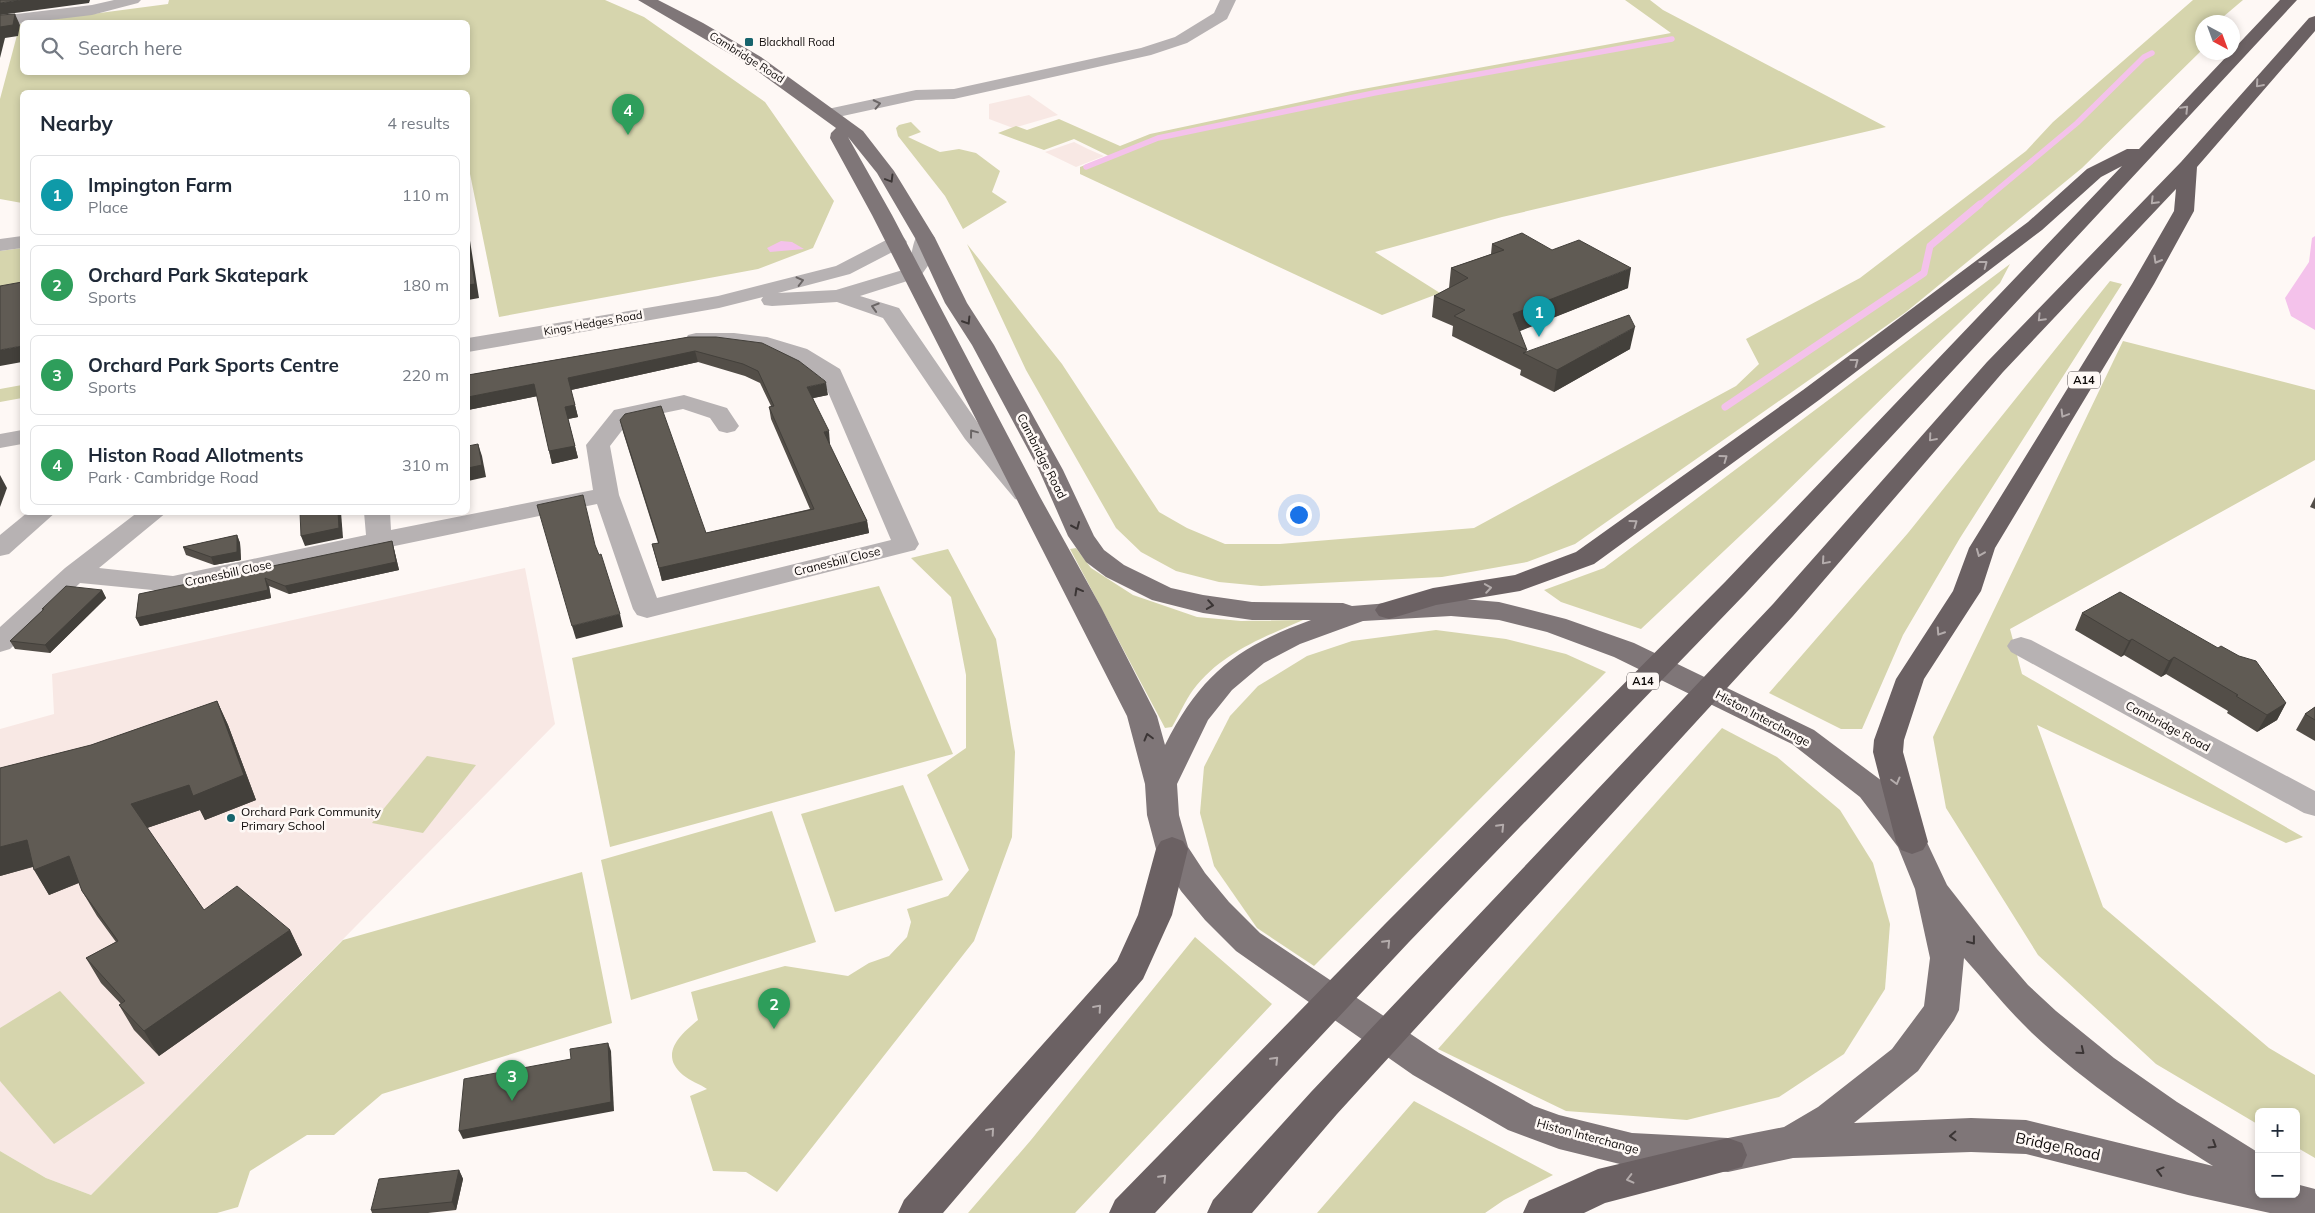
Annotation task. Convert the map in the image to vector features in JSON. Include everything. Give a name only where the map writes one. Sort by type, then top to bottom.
[{"type":"highway","name":"A14","points":[[1129,1213],[1404,926],[1735,588],[2151,144],[2289,0]]},
{"type":"highway","points":[[1227,1213],[1324,1103],[1783,610],[1995,367],[2188,166],[2315,21]]},
{"type":"highway","points":[[1390,610],[1433,598],[1520,583],[1585,558],[1811,395],[2035,226],[2094,173],[2151,144]]},
{"type":"highway","name":"A14","points":[[1912,842],[1888,752],[1889,740],[1910,679],[1967,591],[1982,548],[2143,284],[2184,211],[2188,166]]},
{"type":"highway","points":[[918,1213],[1131,969],[1156,915],[1172,849]]},
{"type":"highway","points":[[1543,1213],[1598,1187],[1728,1155]]},
{"type":"main road","name":"Cambridge Road","points":[[646,0],[697,26],[755,61],[858,135],[885,171],[925,238],[944,278],[1051,470],[1081,536],[1095,556],[1115,571],[1162,594],[1203,604],[1252,611],[1360,612]]},
{"type":"main road","points":[[835,119],[839,138],[897,242],[1027,497],[1142,716],[1160,784]]},
{"type":"main road","name":"Histon Interchange","points":[[1451,607],[1499,611],[1556,624],[1624,650],[1803,737],[1871,789],[1912,842],[1932,889],[1947,958],[1941,1010],[1905,1060],[1839,1113],[1792,1142],[1728,1155],[1632,1150],[1559,1132],[1521,1118],[1426,1064],[1248,942],[1211,904],[1172,849],[1163,815],[1160,784],[1195,715],[1222,683],[1254,656],[1290,638],[1360,612],[1451,607]]},
{"type":"main road","points":[[1932,889],[2015,994],[2043,1020],[2161,1112],[2255,1171]]},
{"type":"main road","name":"Bridge Road","points":[[1792,1142],[1986,1135],[2026,1137],[2188,1178],[2255,1192]]},
{"type":"main road","points":[[2287,1198],[2303,1201]]},
{"type":"street","points":[[0,21],[92,10],[133,0]]},
{"type":"street","points":[[835,119],[930,105],[954,94],[1145,52],[1182,40],[1221,16],[1228,0]]},
{"type":"street","points":[[913,274],[922,260],[925,238]]},
{"type":"street","points":[[0,245],[20,242]]},
{"type":"street","name":"Kings Hedges Road","points":[[470,345],[719,302],[843,270],[897,242]]},
{"type":"street","name":"Kings Hedges Road","points":[[843,270],[913,274],[944,278]]},
{"type":"street","name":"Kings Hedges Road","points":[[719,302],[838,296],[881,285],[913,274]]},
{"type":"street","points":[[838,296],[891,313],[973,434],[1027,497]]},
{"type":"street","name":"Cranesbill Close","points":[[672,343],[691,340],[743,339],[780,346],[811,358],[832,374],[906,544],[647,609],[606,495],[598,445],[622,415],[684,402],[719,413],[728,426]]},
{"type":"street","points":[[0,426],[20,422]]},
{"type":"street","points":[[0,441],[20,437]]},
{"type":"street","name":"Cranesbill Close","points":[[74,574],[173,584],[379,540],[606,495]]},
{"type":"street","points":[[0,548],[40,515]]},
{"type":"street","points":[[0,643],[74,574],[151,515]]},
{"type":"street","points":[[377,515],[379,540]]},
{"type":"street","name":"Cambridge Road","points":[[2021,646],[2315,805]]},
{"type":"shaded area","points":[[1029,95],[1058,115],[1013,128],[989,119],[989,104]]},
{"type":"shaded area","points":[[1074,142],[1104,156],[1076,167],[1045,152]]},
{"type":"shaded area","points":[[2315,236],[2315,330],[2291,316],[2285,298],[2309,262],[2312,238]]},
{"type":"shaded area","points":[[781,241],[792,242],[804,249],[770,252],[767,248]]},
{"type":"shaded area","name":"Orchard Park Community Primary School","points":[[525,568],[555,724],[91,1195],[46,1178],[0,1151],[0,729],[54,714],[52,674]]},
{"type":"green space","points":[[169,0],[605,0],[644,17],[765,102],[834,201],[813,248],[758,269],[499,317],[470,174],[470,90],[20,90],[20,203],[0,199],[0,99],[20,24],[20,75],[470,75],[470,20],[46,20],[168,4]]},
{"type":"green space","points":[[1625,0],[1650,0],[1663,10],[1886,127],[1502,217],[1375,252],[1440,293],[1382,315],[1080,174],[1080,167],[1109,156],[1074,139],[1044,150],[998,133],[1016,126],[1027,130],[1059,119],[1120,146],[1150,134],[1352,91],[1671,33]]},
{"type":"green space","points":[[2193,0],[2243,0],[2225,15],[2195,15],[2195,57],[2082,168],[1906,312],[1575,544],[1527,562],[1442,577],[1261,586],[1219,582],[1176,571],[1141,552],[1116,528],[1026,370],[967,244],[1062,364],[1159,512],[1187,528],[1225,544],[1280,544],[1474,528],[1736,386],[1759,364],[1746,339],[1860,278],[2026,151],[2053,122]]},
{"type":"green space","points":[[911,122],[921,132],[908,137],[940,152],[959,149],[976,153],[1000,171],[992,192],[1007,202],[963,229],[945,196],[898,136],[896,128],[899,125]]},
{"type":"green space","points":[[20,248],[20,286],[0,290],[0,251]]},
{"type":"green space","points":[[2010,264],[2000,283],[1775,503],[1641,629],[1561,602],[1544,590],[1604,568]]},
{"type":"green space","points":[[2110,281],[2122,284],[1960,538],[1903,635],[1862,729],[1841,729],[1769,693],[1908,533]]},
{"type":"green space","points":[[2123,341],[2315,390],[2315,460],[2010,629],[2022,674],[2303,837],[2286,843],[2037,725],[2103,907],[2269,1048],[2315,1075],[2315,1158],[2300,1149],[2300,1108],[2255,1108],[2255,1123],[2156,1064],[2038,955],[1946,808],[1933,737]]},
{"type":"green space","points":[[20,385],[20,398],[0,402],[0,389]]},
{"type":"green space","points":[[1076,548],[1091,568],[1133,595],[1197,617],[1241,621],[1303,620],[1243,648],[1216,666],[1193,690],[1172,727],[1165,728],[1070,549]]},
{"type":"green space","points":[[948,549],[996,639],[1015,752],[1012,837],[974,941],[777,1192],[746,1172],[713,1171],[690,1096],[707,1089],[683,1075],[672,1060],[672,1052],[679,1038],[698,1020],[691,992],[785,966],[848,976],[869,963],[889,956],[907,937],[911,922],[907,909],[948,896],[969,870],[927,775],[966,748],[966,675],[951,597],[911,558]]},
{"type":"green space","points":[[879,586],[953,754],[610,847],[572,658]]},
{"type":"green space","points":[[1436,630],[1506,639],[1566,654],[1606,672],[1314,966],[1257,928],[1214,866],[1200,813],[1204,767],[1230,716],[1258,686],[1307,656],[1352,641]]},
{"type":"green space","points":[[1722,728],[1777,757],[1840,810],[1873,863],[1890,924],[1885,989],[1844,1054],[1779,1097],[1687,1120],[1566,1111],[1438,1049]]},
{"type":"green space","points":[[427,756],[476,765],[423,833],[372,823]]},
{"type":"green space","points":[[903,785],[943,880],[835,912],[801,814]]},
{"type":"green space","points":[[772,811],[816,942],[631,1000],[601,860]]},
{"type":"green space","points":[[582,872],[612,1023],[382,1094],[334,1135],[307,1135],[250,1171],[238,1207],[217,1213],[0,1213],[0,1151],[46,1178],[91,1195],[343,940]]},
{"type":"green space","points":[[1195,937],[1272,1004],[1075,1213],[968,1213],[1031,1140]]},
{"type":"green space","points":[[60,991],[145,1083],[54,1144],[0,1081],[0,1028]]},
{"type":"green space","points":[[1414,1101],[1553,1175],[1504,1200],[1485,1213],[1317,1213]]},
{"type":"building","points":[[0,0],[21,0],[0,3]]},
{"type":"building","points":[[15,14],[13,25],[0,27],[0,15]]},
{"type":"building","points":[[1522,233],[1552,250],[1579,240],[1631,268],[1513,314],[1527,350],[1454,316],[1465,310],[1434,296],[1468,278],[1451,268],[1504,250],[1492,244]]},
{"type":"building","points":[[470,251],[475,284],[470,285]]},
{"type":"building","points":[[20,282],[20,346],[0,350],[0,286]]},
{"type":"building","points":[[1629,315],[1635,327],[1557,370],[1523,353]]},
{"type":"building","points":[[689,337],[716,337],[762,343],[799,361],[825,381],[826,383],[807,387],[829,431],[824,432],[867,521],[659,568],[652,544],[659,543],[620,420],[625,414],[661,406],[706,533],[814,509],[769,407],[774,406],[758,371],[743,364],[695,351],[568,378],[575,405],[565,407],[575,446],[549,451],[534,384],[470,397],[470,375]]},
{"type":"building","points":[[478,444],[482,465],[470,468],[470,446]]},
{"type":"building","points":[[583,495],[595,545],[599,555],[601,554],[620,614],[572,626],[537,505]]},
{"type":"building","points":[[300,515],[338,515],[339,528],[301,536]]},
{"type":"building","points":[[237,535],[237,552],[211,557],[183,547]]},
{"type":"building","points":[[392,541],[396,562],[285,586],[265,578],[268,590],[136,618],[139,594]]},
{"type":"building","points":[[66,586],[102,590],[45,645],[10,641],[44,609],[42,609]]},
{"type":"building","points":[[2120,592],[2218,648],[2221,646],[2239,656],[2256,661],[2286,703],[2267,715],[2236,696],[2238,695],[2174,657],[2169,661],[2132,639],[2129,641],[2082,613]]},
{"type":"building","points":[[217,701],[244,775],[193,796],[189,785],[131,804],[204,910],[237,886],[290,930],[144,1031],[119,1005],[125,1001],[86,958],[118,941],[82,891],[69,856],[34,870],[27,840],[0,847],[0,768],[91,745]]},
{"type":"building","points":[[2315,707],[2315,720],[2305,714]]},
{"type":"building","points":[[608,1043],[611,1102],[459,1131],[464,1079],[571,1059],[570,1049]]},
{"type":"building","points":[[459,1170],[452,1202],[371,1210],[379,1179]]},
{"type":"waterway","points":[[1086,167],[1158,138],[1374,93],[1672,39]]},
{"type":"waterway","points":[[1978,206],[2077,123],[2144,57],[2152,53]]},
{"type":"waterway","points":[[1725,407],[1924,273],[1930,246],[1980,204]]},
{"type":"place","name":"Blackhall Road","points":[[749,42]]},
{"type":"place","name":"Histon Road Allotments","points":[[628,135]]},
{"type":"place","name":"Impington Farm","points":[[1539,337]]},
{"type":"place","name":"Orchard Park Community Primary School","points":[[231,818]]},
{"type":"place","name":"Orchard Park Skatepark","points":[[774,1029]]},
{"type":"place","name":"Orchard Park Sports Centre","points":[[512,1101]]}]
